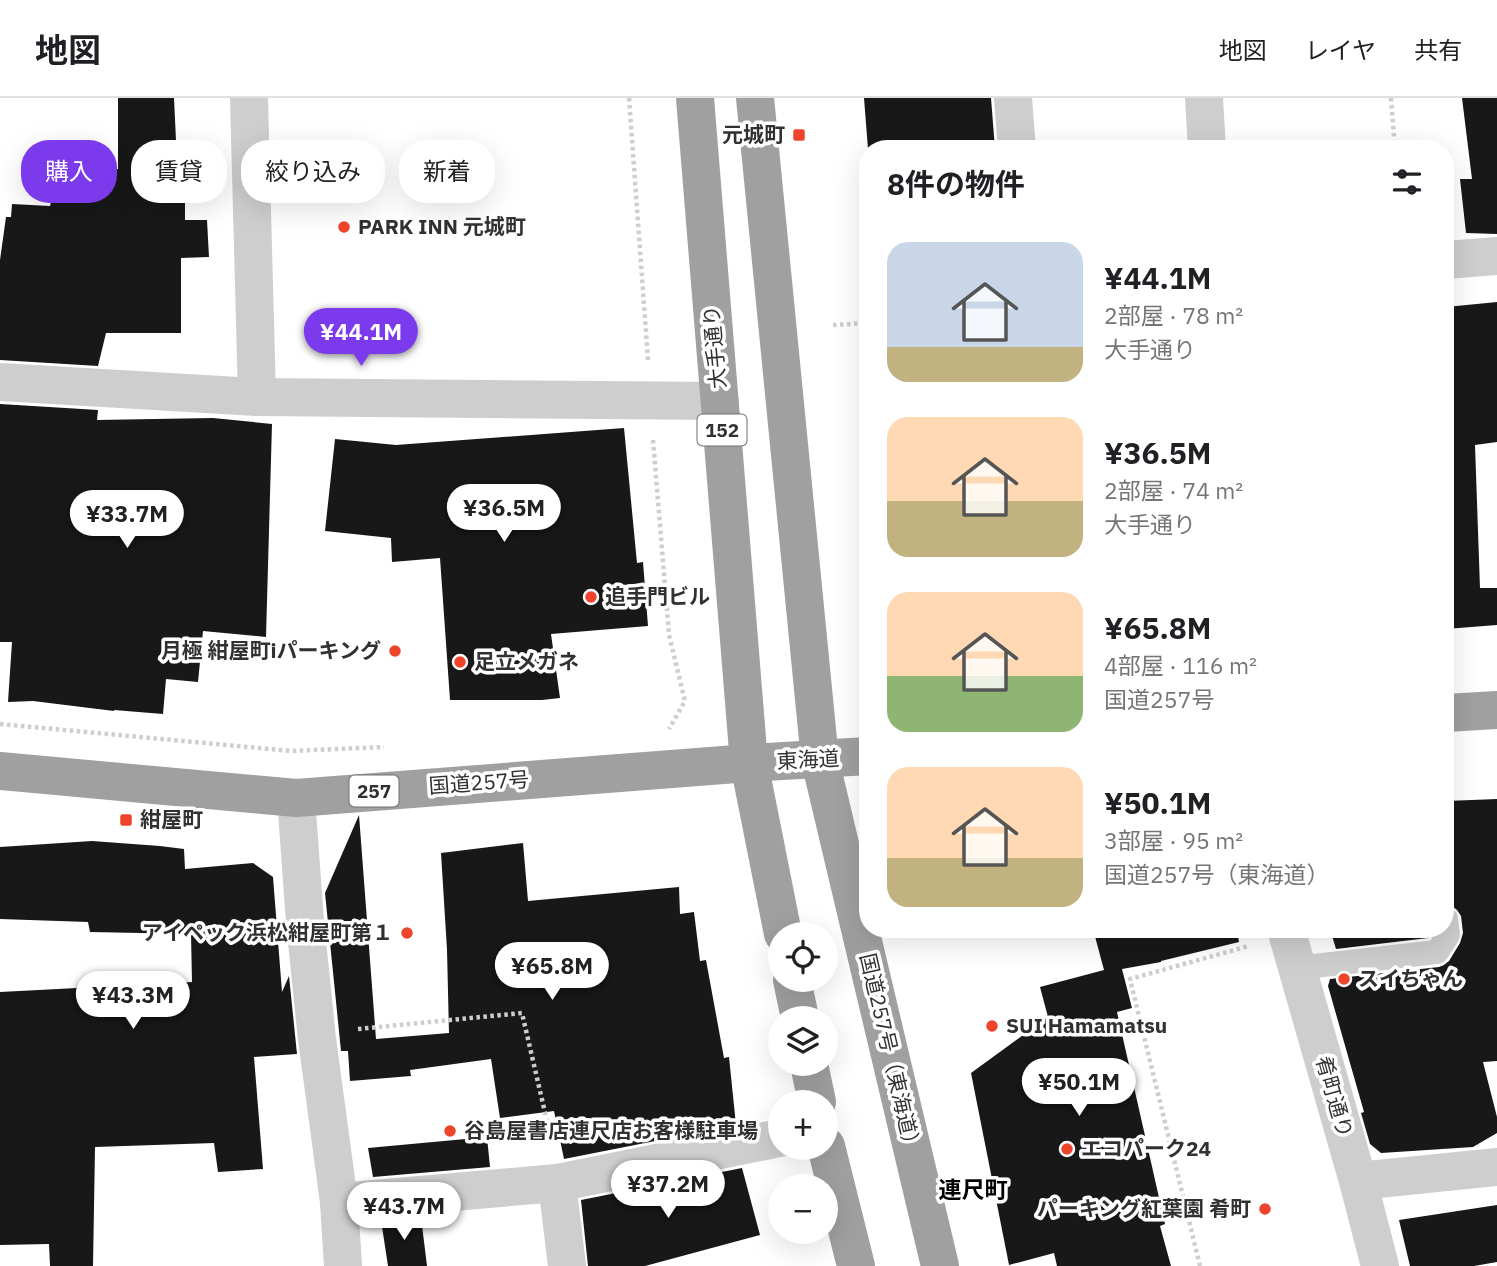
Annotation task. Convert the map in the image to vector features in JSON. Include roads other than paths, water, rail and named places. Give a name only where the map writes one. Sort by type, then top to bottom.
[{"type":"highway","name":"大手通り","points":[[695,98],[749,763]]},
{"type":"highway","points":[[755,98],[820,760]]},
{"type":"highway","points":[[1454,713],[1497,710]]},
{"type":"highway","name":"東海道","points":[[749,763],[859,757]]},
{"type":"highway","name":"国道257号（東海道）","points":[[820,760],[859,924]]},
{"type":"highway","points":[[749,763],[781,922]]},
{"type":"highway","name":"国道257号","points":[[0,771],[296,798],[749,763]]},
{"type":"highway","name":"国道257号（東海道）","points":[[862,938],[940,1266]]},
{"type":"highway","points":[[830,1160],[856,1266]]},
{"type":"street","points":[[249,98],[257,397]]},
{"type":"street","points":[[1013,98],[1016,140]]},
{"type":"street","points":[[1204,98],[1206,140]]},
{"type":"street","points":[[1454,259],[1497,256]]},
{"type":"street","points":[[0,382],[257,397],[720,401]]},
{"type":"street","points":[[296,798],[305,922],[317,1039],[339,1202],[343,1266]]},
{"type":"street","name":"肴町通り","points":[[1272,938],[1297,968],[1380,1266]]},
{"type":"street","points":[[339,1202],[768,1140]]},
{"type":"street","points":[[1358,1181],[1497,1167]]},
{"type":"street","points":[[556,1169],[567,1266]]},
{"type":"lane","points":[[1297,968],[1437,952],[1446,938]]},
{"type":"place","name":"元城町","points":[[799,135]]},
{"type":"place","name":"PARK INN 元城町","points":[[344,227]]},
{"type":"place","name":"追手門ビル","points":[[591,597]]},
{"type":"place","name":"月極 紺屋町iパーキング","points":[[395,651]]},
{"type":"place","name":"足立メガネ","points":[[460,662]]},
{"type":"place","name":"紺屋町","points":[[126,820]]},
{"type":"place","name":"アイペック浜松紺屋町第１","points":[[407,933]]},
{"type":"place","name":"スイちゃん","points":[[1344,979]]},
{"type":"place","name":"SUI Hamamatsu","points":[[992,1026]]},
{"type":"place","name":"谷島屋書店連尺店お客様駐車場","points":[[450,1131]]},
{"type":"place","name":"エコパーク24","points":[[1067,1149]]},
{"type":"place","name":"パーキング紅葉園 肴町","points":[[1265,1209]]},
{"type":"district","name":"連尺町","points":[[973,1190]]}]
